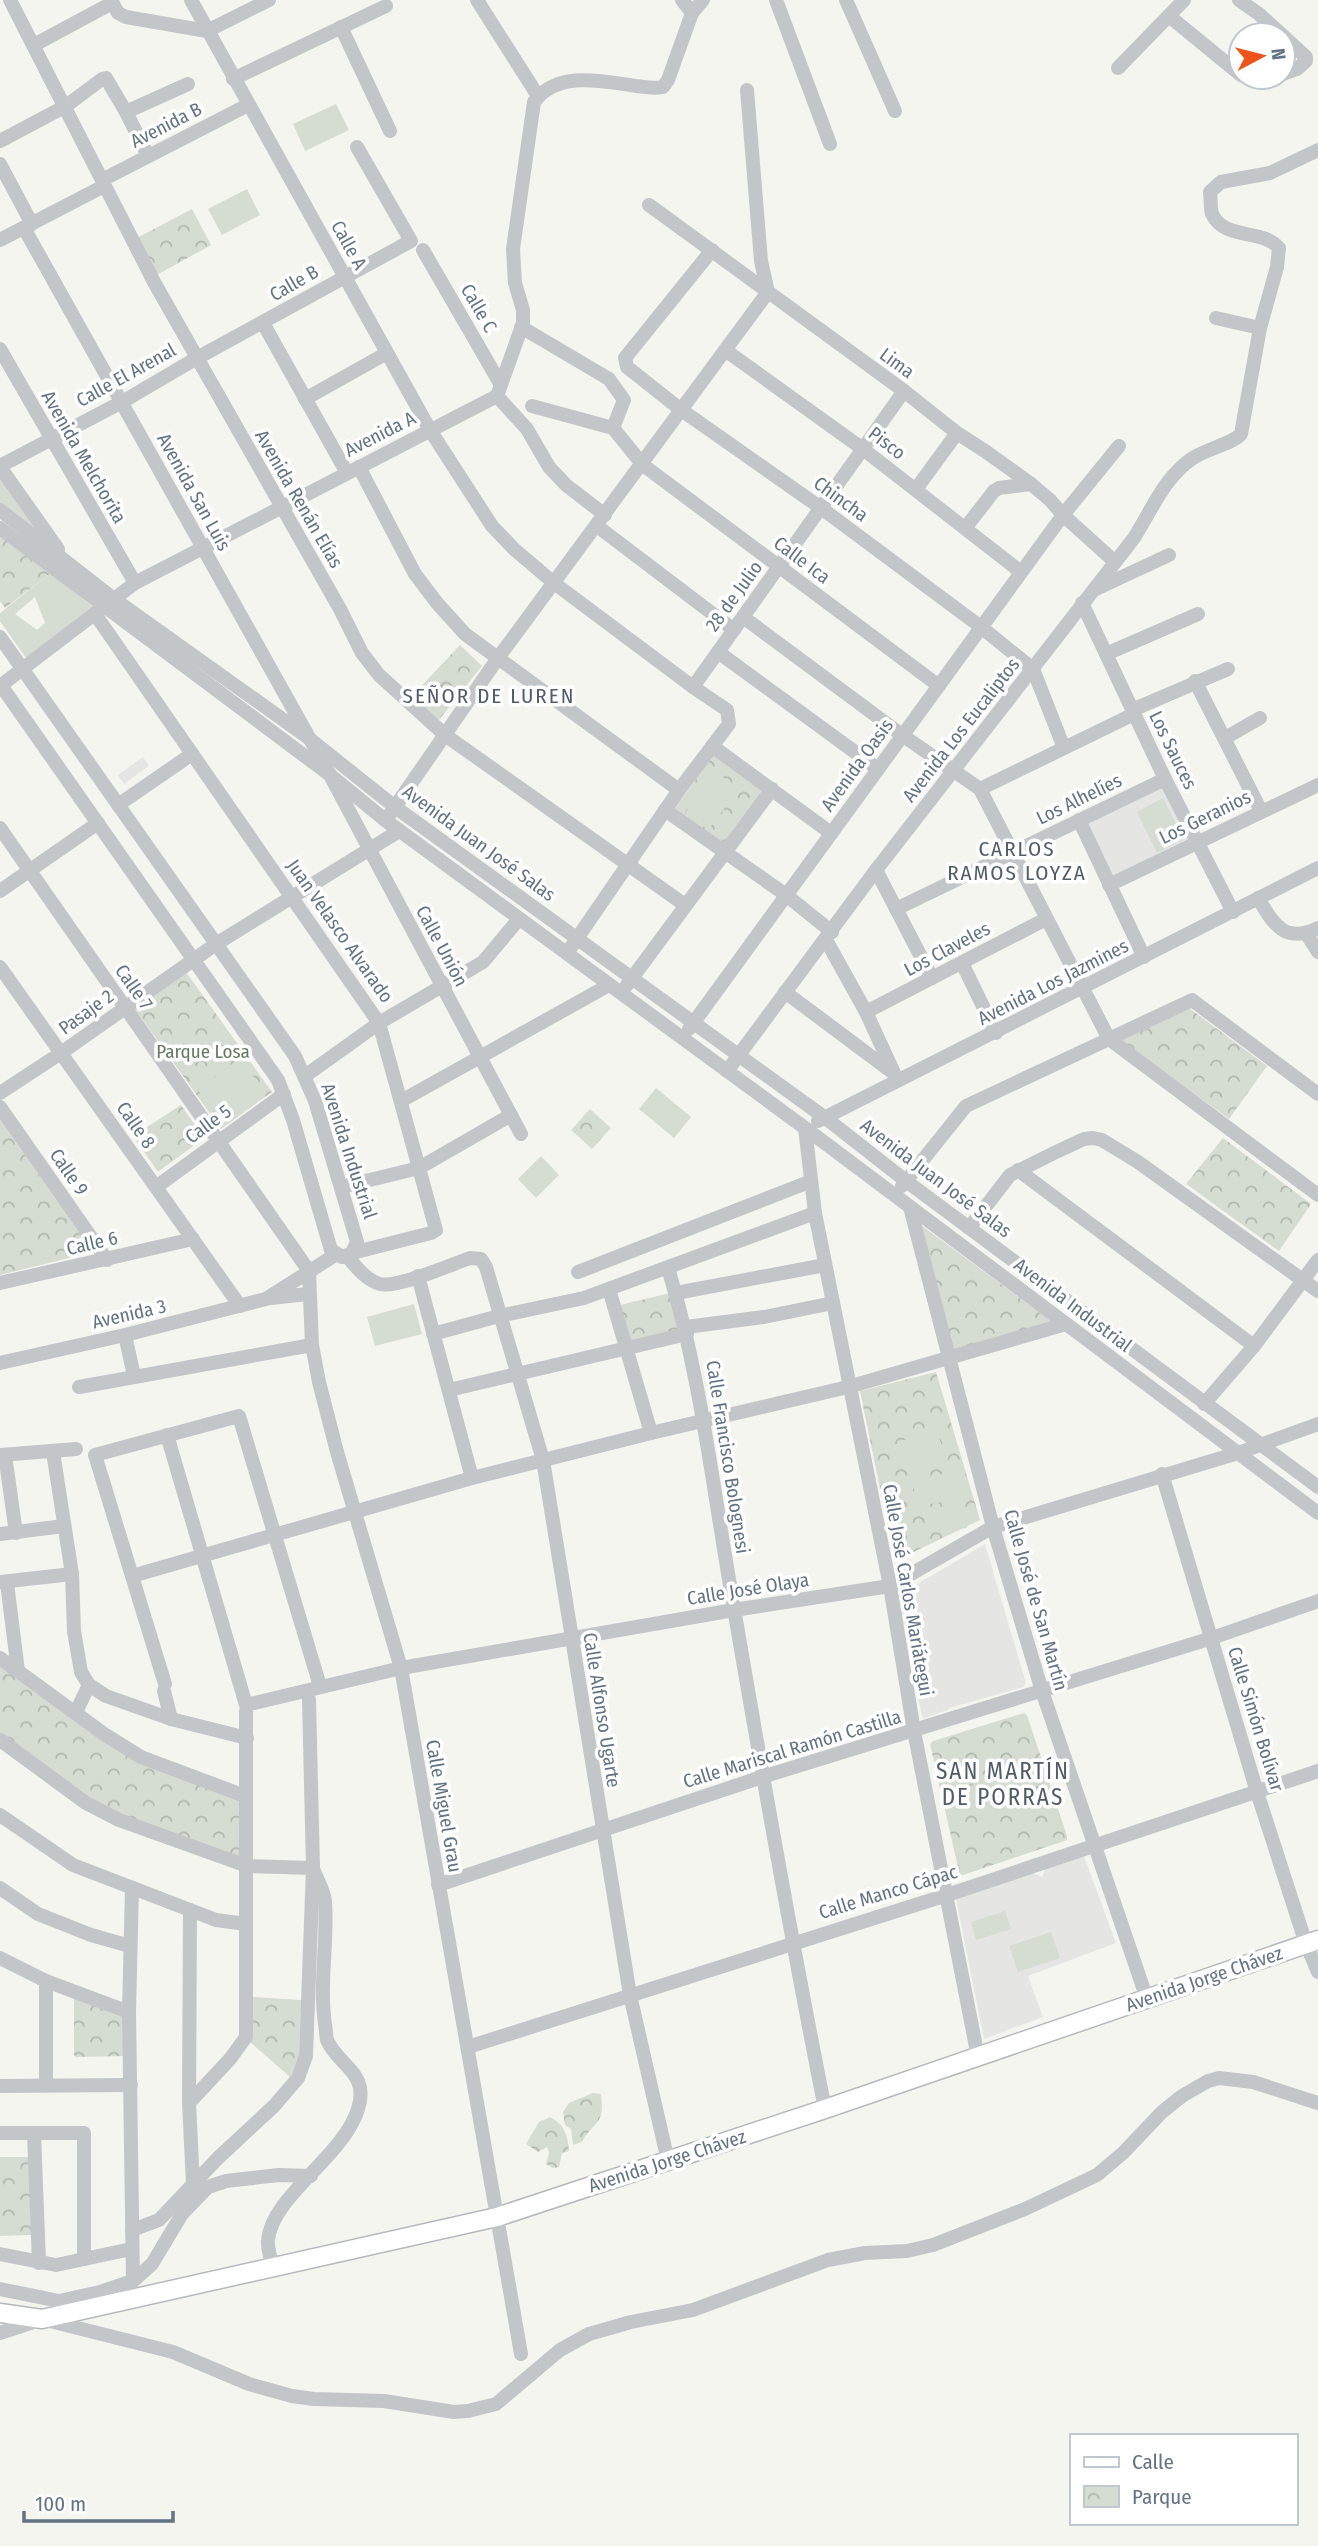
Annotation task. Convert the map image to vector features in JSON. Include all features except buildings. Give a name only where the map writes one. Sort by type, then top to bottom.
[{"type":"main road","name":"Avenida Jorge Chávez","points":[[0,2313],[42,2319],[497,2217],[825,2109],[1312,1942]]},
{"type":"street","points":[[0,3],[8,0]]},
{"type":"street","name":"Avenida Renán Elías","points":[[8,0],[197,358],[340,609],[362,653],[394,690],[445,735],[685,905]]},
{"type":"street","name":"Calle A","points":[[191,0],[430,430],[492,526],[554,583],[727,710],[729,724],[679,790],[567,954]]},
{"type":"street","points":[[34,45],[111,1],[118,13],[126,17],[207,31],[269,0]]},
{"type":"street","points":[[477,0],[538,96]]},
{"type":"street","points":[[682,0],[691,13]]},
{"type":"street","points":[[499,390],[521,327],[523,310],[515,283],[513,249],[532,108],[538,96],[571,80],[663,87],[668,80],[691,13],[703,0]]},
{"type":"street","points":[[776,0],[831,144]]},
{"type":"street","points":[[846,0],[895,111]]},
{"type":"street","points":[[1118,68],[1184,0]]},
{"type":"street","points":[[1239,0],[1268,21]]},
{"type":"street","points":[[233,79],[386,6]]},
{"type":"street","points":[[1169,16],[1227,64]]},
{"type":"street","points":[[341,27],[390,131]]},
{"type":"street","points":[[1297,49],[1306,57],[1306,61],[1297,69]]},
{"type":"street","points":[[0,141],[66,106],[106,78],[148,156]]},
{"type":"street","points":[[126,113],[188,85]]},
{"type":"street","points":[[385,820],[498,658],[768,292],[761,261],[747,90]]},
{"type":"street","name":"Avenida B","points":[[0,240],[148,156],[248,105]]},
{"type":"street","name":"Calle B","points":[[197,358],[411,241],[358,147]]},
{"type":"street","points":[[1216,318],[1260,328],[1277,267],[1279,248],[1272,240],[1227,230],[1212,214],[1210,192],[1222,182],[1270,173],[1318,150]]},
{"type":"street","name":"Avenida San Luis","points":[[0,164],[28,226],[122,402],[330,775]]},
{"type":"street","name":"Lima","points":[[649,205],[904,391],[957,433],[1031,484],[1114,561]]},
{"type":"street","name":"Calle C","points":[[423,250],[499,390],[527,429],[549,467],[601,521],[734,630]]},
{"type":"street","name":"Chincha","points":[[712,250],[625,358],[625,363],[680,409],[821,508],[1033,669]]},
{"type":"street","points":[[263,323],[305,398],[353,470],[415,574],[465,634],[679,790]]},
{"type":"street","points":[[521,327],[609,379],[624,400],[613,428],[532,406]]},
{"type":"street","name":"Avenida Los Eucaliptos","points":[[727,1071],[876,870],[1134,538],[1166,485],[1190,459],[1218,445],[1233,441],[1241,434],[1260,328]]},
{"type":"street","name":"Avenida Melchorita","points":[[0,349],[135,583]]},
{"type":"street","name":"Pisco","points":[[725,350],[863,449],[1021,572]]},
{"type":"street","points":[[305,398],[387,353]]},
{"type":"street","name":"Calle El Arenal","points":[[0,467],[122,402],[197,358]]},
{"type":"street","name":"Avenida A","points":[[0,685],[135,583],[430,430],[499,390]]},
{"type":"street","name":"28 de Julio","points":[[693,687],[904,391]]},
{"type":"street","name":"Calle Ica","points":[[613,428],[643,464],[939,686]]},
{"type":"street","points":[[916,489],[957,433]]},
{"type":"street","name":"Avenida Oasis","points":[[682,1038],[1063,515],[1119,446]]},
{"type":"street","points":[[0,467],[66,561],[105,606]]},
{"type":"street","points":[[966,527],[993,491],[1031,484]]},
{"type":"street","points":[[0,510],[66,561]]},
{"type":"street","points":[[0,527],[105,606]]},
{"type":"street","points":[[1087,597],[1169,555]]},
{"type":"street","name":"Los Sauces","points":[[1087,597],[1106,654],[1165,779],[1233,912]]},
{"type":"street","name":"Avenida Juan José Salas","points":[[105,606],[306,736],[395,807],[824,1117],[1318,1488]]},
{"type":"street","name":"Juan Velasco Alvarado","points":[[105,606],[192,754],[379,1023],[436,1230],[345,1254]]},
{"type":"street","points":[[1106,654],[1198,614]]},
{"type":"street","points":[[743,617],[902,735],[980,789],[1109,1039],[1318,1195]]},
{"type":"street","name":"Avenida Industrial","points":[[0,637],[295,1056],[315,1101],[355,1235],[356,1242],[345,1254]]},
{"type":"street","points":[[718,652],[878,769]]},
{"type":"street","points":[[1033,669],[1064,748]]},
{"type":"street","points":[[980,789],[1195,681],[1228,669]]},
{"type":"street","name":"Avenida Juan José Salas","points":[[204,671],[399,831],[805,1128]]},
{"type":"street","points":[[1195,681],[1261,811]]},
{"type":"street","points":[[0,685],[278,1080],[331,1250],[345,1254],[370,1279],[381,1284],[395,1284],[418,1276],[472,1478]]},
{"type":"street","points":[[1225,738],[1261,718]]},
{"type":"street","points":[[712,746],[831,833]]},
{"type":"street","points":[[118,805],[192,754]]},
{"type":"street","name":"Calle Unión","points":[[330,775],[521,1134]]},
{"type":"street","name":"Los Alhelíes","points":[[896,909],[1165,779]]},
{"type":"street","name":"Los Geranios","points":[[1110,885],[1318,785]]},
{"type":"street","points":[[401,1101],[632,978],[772,789]]},
{"type":"street","points":[[665,810],[786,895],[829,936],[898,1076]]},
{"type":"street","points":[[1079,820],[1144,957]]},
{"type":"street","points":[[0,891],[98,824]]},
{"type":"street","name":"Calle 7","points":[[0,828],[309,1271]]},
{"type":"street","name":"Pasaje 2","points":[[0,1093],[61,1054],[216,944],[399,831]]},
{"type":"street","name":"Avenida Los Jazmines","points":[[805,1128],[898,1076],[996,1033],[1318,868]]},
{"type":"street","points":[[876,870],[932,978]]},
{"type":"street","points":[[1258,898],[1269,917],[1284,931],[1299,935],[1312,931],[1318,952]]},
{"type":"street","points":[[305,1076],[379,1023],[483,962],[519,919]]},
{"type":"street","name":"Los Claveles","points":[[866,1012],[1046,919]]},
{"type":"street","points":[[962,963],[996,1033]]},
{"type":"street","name":"Calle 8","points":[[0,967],[240,1306]]},
{"type":"street","points":[[785,992],[898,1076]]},
{"type":"street","points":[[893,1195],[966,1106],[1192,1000],[1318,1094]]},
{"type":"street","name":"Calle 5","points":[[156,1186],[284,1094]]},
{"type":"street","name":"Calle 9","points":[[0,1107],[107,1260]]},
{"type":"street","points":[[341,1187],[419,1168],[511,1115]]},
{"type":"street","name":"Avenida Industrial","points":[[805,1128],[1318,1513]]},
{"type":"street","name":"Calle José Carlos Mariátegui","points":[[805,1128],[809,1182],[890,1586],[914,1731],[978,2057]]},
{"type":"street","points":[[970,1228],[1010,1175],[1084,1139],[1102,1140],[1138,1162],[1318,1290]]},
{"type":"street","points":[[1018,1170],[1254,1346]]},
{"type":"street","points":[[578,1272],[809,1182]]},
{"type":"street","name":"Calle José de San Martín","points":[[910,1207],[993,1527],[1042,1691],[1147,1999]]},
{"type":"street","points":[[433,1334],[499,1316],[584,1298],[815,1213]]},
{"type":"street","name":"Calle 6","points":[[0,1283],[193,1239]]},
{"type":"street","name":"Avenida 3","points":[[266,1299],[309,1271],[345,1254]]},
{"type":"street","name":"Calle Alfonso Ugarte","points":[[418,1276],[470,1258],[481,1259],[486,1267],[543,1460],[630,1995],[668,2161]]},
{"type":"street","points":[[1204,1404],[1254,1346],[1318,1260]]},
{"type":"street","points":[[676,1293],[825,1265]]},
{"type":"street","name":"Calle Francisco Bolognesi","points":[[668,1268],[687,1331],[705,1422],[762,1777],[825,2109]]},
{"type":"street","name":"Calle Miguel Grau","points":[[309,1271],[312,1345],[331,1428],[401,1668],[521,2354]]},
{"type":"street","points":[[610,1289],[651,1433]]},
{"type":"street","name":"Avenida 3","points":[[0,1363],[266,1299],[309,1294]]},
{"type":"street","points":[[449,1390],[687,1331],[833,1303]]},
{"type":"street","points":[[132,1576],[472,1478],[848,1387],[1066,1324]]},
{"type":"street","points":[[125,1335],[134,1376]]},
{"type":"street","points":[[79,1387],[312,1345]]},
{"type":"street","points":[[171,1720],[165,1688],[95,1455],[239,1416],[320,1686]]},
{"type":"street","name":"Calle José Olaya","points":[[246,1708],[320,1686],[401,1668],[734,1610],[890,1586],[993,1527],[1238,1453],[1318,1424]]},
{"type":"street","points":[[167,1435],[246,1708],[247,1738],[246,2037],[230,2059],[189,2103]]},
{"type":"street","points":[[16,1533],[3,1455],[76,1449]]},
{"type":"street","points":[[53,1452],[72,1574],[81,1672],[89,1685],[106,1696],[171,1720],[247,1738]]},
{"type":"street","name":"Calle Simón Bolívar","points":[[1162,1474],[1257,1792],[1312,1942],[1318,1972]]},
{"type":"street","points":[[0,1534],[64,1526]]},
{"type":"street","points":[[18,1671],[4,1582],[72,1574]]},
{"type":"street","name":"Calle Mariscal Ramón Castilla","points":[[438,1885],[762,1777],[1212,1638],[1318,1601]]},
{"type":"street","points":[[0,1658],[141,1758],[245,1796]]},
{"type":"street","points":[[76,1712],[89,1685]]},
{"type":"street","points":[[132,2230],[159,2220],[274,2106],[298,2078],[306,2056],[313,1868],[309,1699]]},
{"type":"street","points":[[0,1740],[86,1803],[119,1820],[247,1866],[313,1868]]},
{"type":"street","name":"Calle Manco Cápac","points":[[468,2047],[947,1895],[1318,1771]]},
{"type":"street","points":[[0,1815],[73,1864],[216,1920],[246,1924]]},
{"type":"street","points":[[272,2266],[268,2240],[276,2214],[348,2132],[358,2113],[361,2100],[359,2083],[351,2068],[327,2040],[321,2000],[325,1898],[313,1868]]},
{"type":"street","points":[[0,1888],[38,1914],[91,1935],[130,1946]]},
{"type":"street","points":[[132,1888],[130,2012],[133,2281]]},
{"type":"street","points":[[190,1910],[189,2103],[193,2184]]},
{"type":"street","points":[[0,1958],[46,1981],[130,2012]]},
{"type":"street","points":[[46,1981],[46,2085]]},
{"type":"street","points":[[189,2076],[206,2086]]},
{"type":"street","points":[[0,2333],[42,2319],[173,2352],[249,2384],[292,2396],[384,2401],[454,2412],[468,2411],[496,2404],[560,2350],[589,2334],[631,2322],[693,2310],[828,2260],[865,2253],[907,2251],[933,2245],[1025,2209],[1097,2175],[1123,2153],[1161,2112],[1208,2081],[1220,2078],[1253,2082],[1318,2103]]},
{"type":"street","points":[[0,2086],[131,2085]]},
{"type":"street","points":[[0,2133],[84,2133],[85,2259]]},
{"type":"street","points":[[34,2133],[39,2263]]},
{"type":"street","points":[[0,2289],[60,2301],[133,2281],[152,2264],[182,2214],[208,2187],[226,2181],[279,2175],[310,2176]]},
{"type":"street","points":[[0,2254],[56,2265],[131,2249]]},
{"type":"shaded area","points":[[143,757],[149,766],[124,784],[118,775]]},
{"type":"shaded area","points":[[1164,785],[1193,842],[1112,880],[1086,825]]},
{"type":"shaded area","points":[[985,1544],[1026,1683],[1023,1687],[924,1718],[897,1596]]},
{"type":"shaded area","points":[[1084,1856],[1116,1943],[1028,1976],[1043,2017],[984,2039],[956,1899],[1033,1873],[1042,1877],[1045,1869]]},
{"type":"green space","points":[[336,104],[349,130],[305,151],[293,124]]},
{"type":"green space","points":[[247,189],[260,215],[222,235],[208,209]]},
{"type":"green space","points":[[192,209],[211,245],[155,276],[135,239]]},
{"type":"green space","points":[[0,476],[53,548],[0,506]]},
{"type":"green space","points":[[0,535],[51,573],[5,608],[0,601]]},
{"type":"green space","points":[[51,573],[93,607],[26,658],[0,621],[0,613]],"holes":[[[35,597],[45,623],[37,630],[15,614]]]},
{"type":"green space","points":[[460,645],[482,666],[439,720],[411,697]]},
{"type":"green space","points":[[715,753],[764,789],[721,847],[673,811]]},
{"type":"green space","points":[[715,771],[739,789],[708,830],[685,813]]},
{"type":"green space","points":[[1163,798],[1184,839],[1157,853],[1137,812]]},
{"type":"green space","name":"Parque Losa","points":[[186,972],[272,1092],[221,1129],[135,1009]]},
{"type":"green space","points":[[1189,1008],[1267,1066],[1229,1119],[1121,1041]]},
{"type":"green space","points":[[240,1058],[262,1088],[219,1119],[198,1090]]},
{"type":"green space","points":[[656,1088],[691,1117],[674,1138],[639,1109]]},
{"type":"green space","points":[[181,1105],[204,1138],[158,1172],[133,1136]]},
{"type":"green space","points":[[590,1109],[611,1128],[592,1149],[571,1130]]},
{"type":"green space","points":[[0,1119],[93,1252],[0,1275]]},
{"type":"green space","points":[[1223,1138],[1311,1204],[1279,1251],[1186,1184]]},
{"type":"green space","points":[[541,1156],[559,1175],[536,1198],[518,1179]]},
{"type":"green space","points":[[922,1226],[1055,1324],[952,1353]]},
{"type":"green space","points":[[670,1293],[681,1331],[630,1343],[620,1305]]},
{"type":"green space","points":[[414,1304],[422,1334],[375,1346],[367,1317]]},
{"type":"green space","points":[[936,1372],[980,1520],[895,1561],[860,1391]]},
{"type":"green space","points":[[938,1434],[946,1459],[902,1467],[897,1441]]},
{"type":"green space","points":[[956,1472],[962,1499],[917,1506],[912,1479]]},
{"type":"green space","points":[[964,1511],[967,1528],[937,1533],[934,1516]]},
{"type":"green space","points":[[0,1663],[84,1724],[241,1798],[242,1853],[239,1857],[109,1810],[56,1776],[0,1734]]},
{"type":"green space","points":[[1024,1713],[1027,1715],[1067,1840],[960,1876],[930,1744]]},
{"type":"green space","points":[[1019,1770],[1028,1798],[977,1815],[968,1787]]},
{"type":"green space","points":[[1005,1911],[1011,1929],[976,1940],[971,1922]]},
{"type":"green space","points":[[1051,1932],[1060,1958],[1018,1972],[1009,1946]]},
{"type":"green space","points":[[74,1996],[124,2014],[127,2056],[74,2055]]},
{"type":"green space","points":[[253,1997],[301,2000],[299,2059],[290,2077],[250,2042]]},
{"type":"green space","points":[[593,2093],[601,2094],[602,2112],[582,2142],[573,2145],[571,2129],[565,2125],[563,2112],[569,2103]]},
{"type":"green space","points":[[550,2117],[559,2123],[564,2131],[569,2151],[562,2153],[559,2167],[553,2168],[546,2164],[549,2153],[547,2147],[538,2152],[526,2144],[539,2122]]},
{"type":"green space","points":[[0,2157],[30,2157],[31,2235],[0,2236]]},
{"type":"district","name":"SEÑOR DE LUREN","points":[[489,696]]},
{"type":"district","name":"CARLOS RAMOS LOYZA","points":[[1017,861]]},
{"type":"district","name":"SAN MARTÍN DE PORRAS","points":[[1003,1784]]}]
